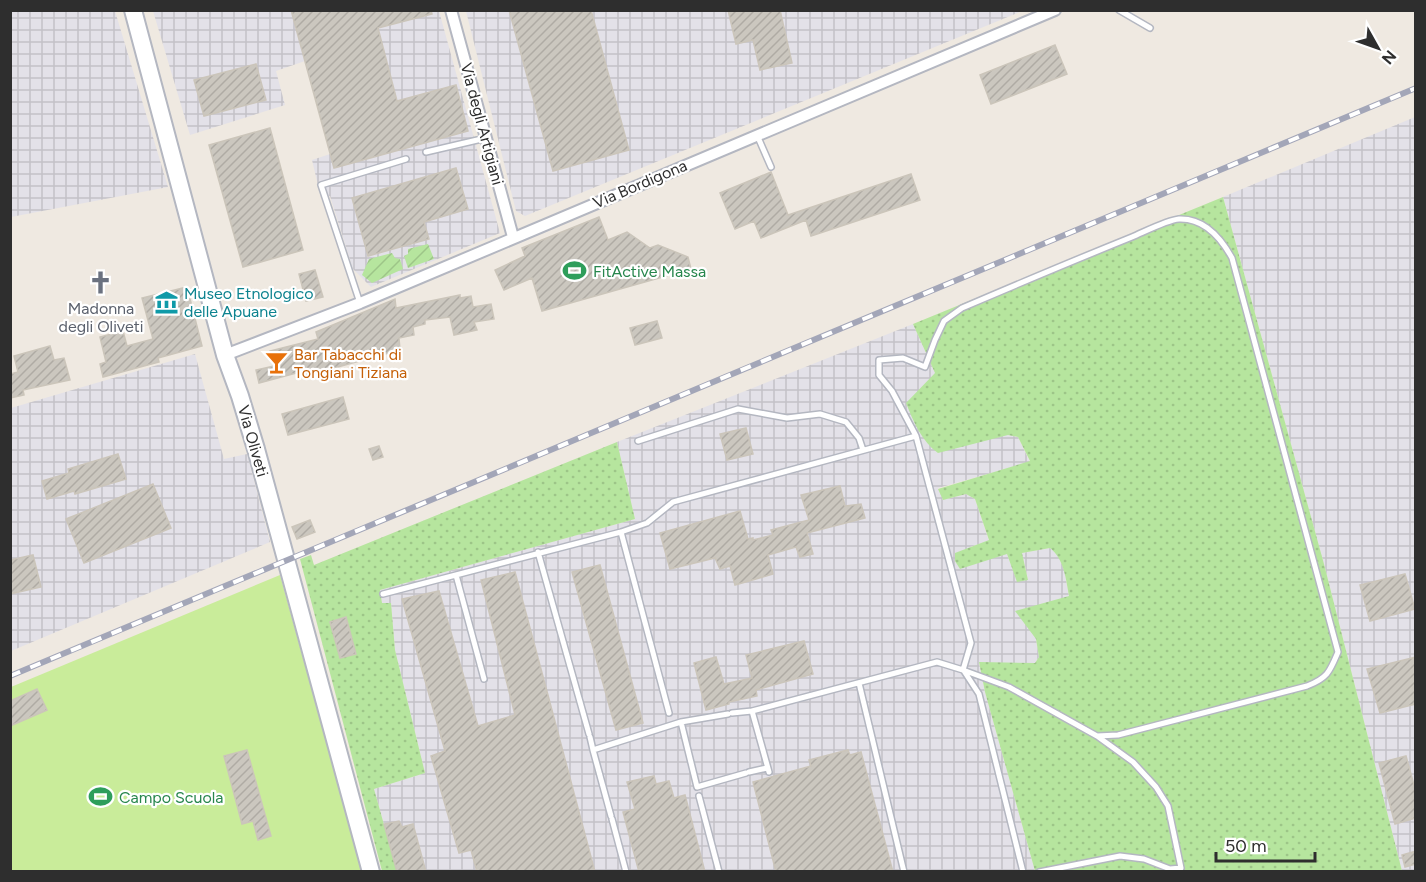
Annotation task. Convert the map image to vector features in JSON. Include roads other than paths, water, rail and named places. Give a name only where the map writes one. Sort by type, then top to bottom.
[{"type":"main road","name":"Via Oliveti","points":[[133,10],[225,355],[256,449],[371,872]]},
{"type":"street","name":"Via degli Artigiani","points":[[451,10],[513,237]]},
{"type":"street","name":"Via Bordigona","points":[[225,355],[360,303],[1055,10]]},
{"type":"lane","points":[[1119,10],[1150,28]]},
{"type":"lane","points":[[757,135],[771,167]]},
{"type":"lane","points":[[426,152],[486,138]]},
{"type":"lane","points":[[360,303],[321,185],[406,159]]},
{"type":"lane","points":[[963,670],[971,643],[916,436],[892,391],[879,375],[879,360],[903,358],[925,367],[944,321],[962,308],[1178,219],[1196,222],[1209,228],[1223,243],[1232,258],[1338,652],[1330,671],[1322,680],[1307,686],[1118,735],[1097,736]]},
{"type":"lane","points":[[638,441],[738,409],[787,418],[820,414],[838,419],[846,422],[859,438],[863,450]]},
{"type":"lane","points":[[382,594],[621,532],[647,522],[673,502],[916,436]]},
{"type":"lane","points":[[621,532],[672,725]]},
{"type":"lane","points":[[538,552],[626,872]]},
{"type":"lane","points":[[456,575],[484,679]]},
{"type":"lane","points":[[593,750],[681,722],[752,711],[937,662],[1009,687],[1097,736],[1133,762],[1156,787],[1168,806],[1181,868],[1170,869],[1144,859],[1120,856],[1039,872]]},
{"type":"lane","points":[[963,670],[979,694],[1023,872]]},
{"type":"lane","points":[[859,683],[904,872]]},
{"type":"lane","points":[[698,792],[748,773],[768,770],[752,711]]},
{"type":"lane","points":[[681,722],[719,872]]},
{"type":"railway","points":[[10,676],[1416,88]]},
{"type":"place","name":"FitActive Massa","points":[[575,271]]},
{"type":"place","name":"Madonna degli Oliveti","points":[[101,283]]},
{"type":"place","name":"Museo Etnologico delle Apuane","points":[[166,302]]},
{"type":"place","name":"Bar Tabacchi di Tongiani Tiziana","points":[[276,363]]},
{"type":"place","name":"Campo Scuola","points":[[101,797]]}]
